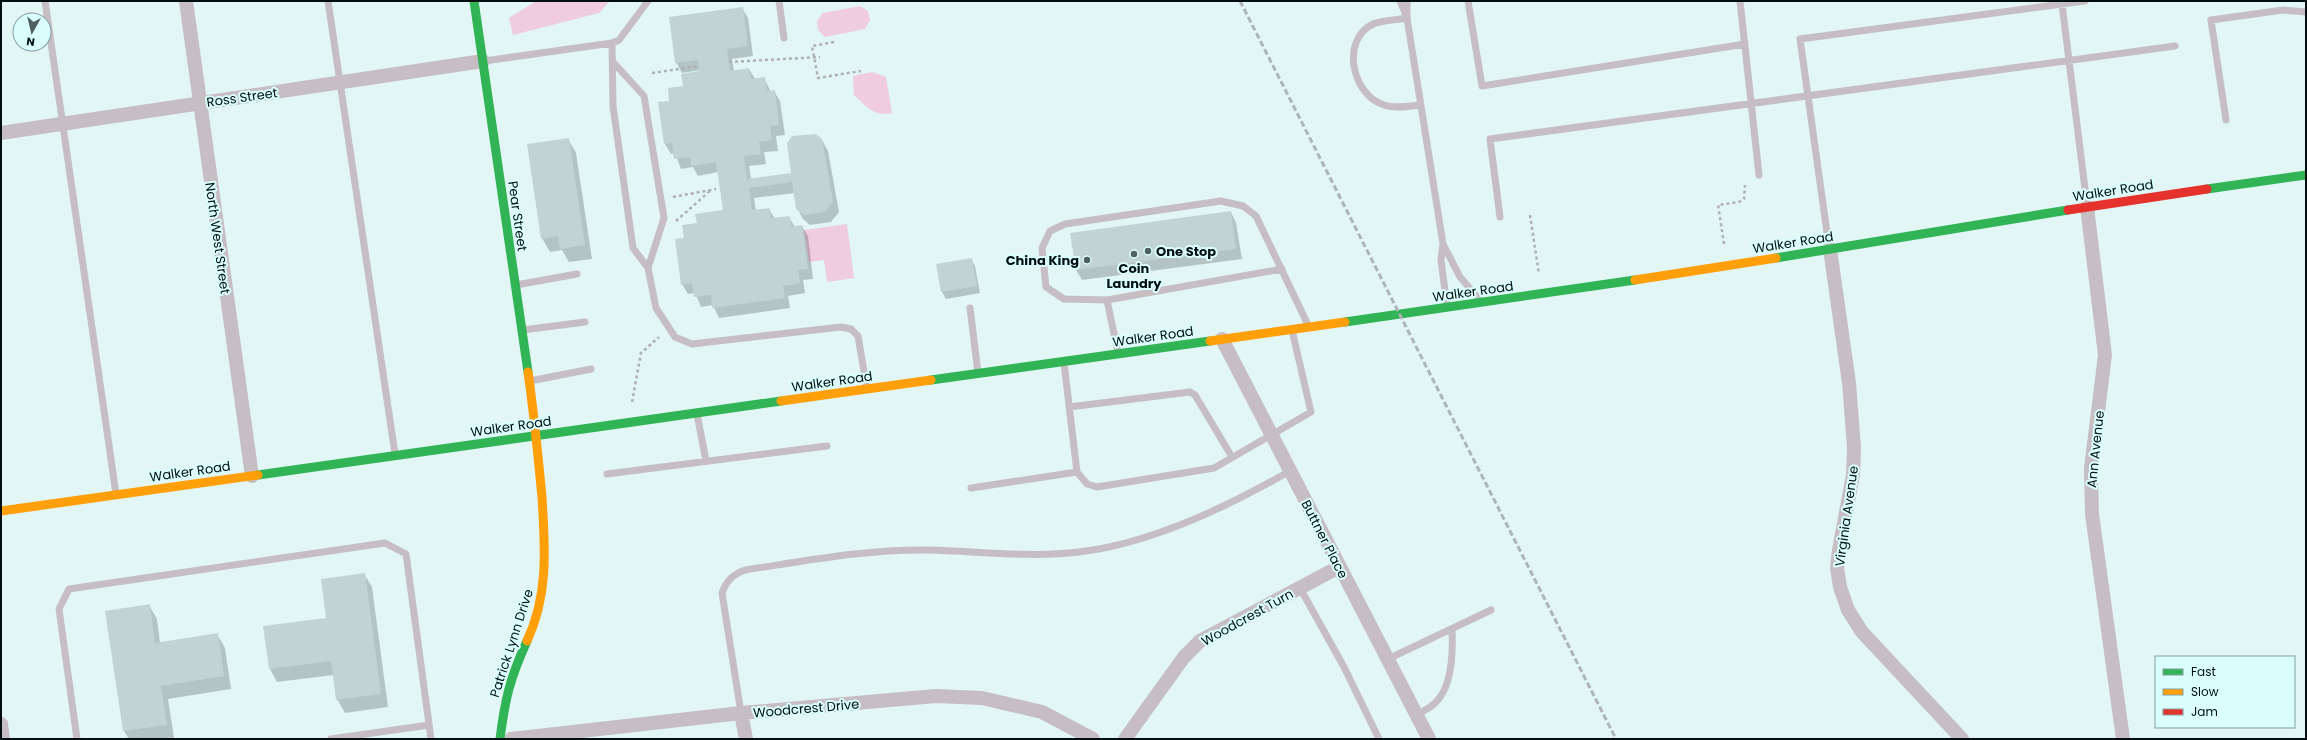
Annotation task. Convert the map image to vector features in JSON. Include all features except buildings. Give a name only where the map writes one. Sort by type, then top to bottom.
[{"type":"street","name":"North West Street","points":[[186,1],[199,104],[252,476]]},
{"type":"street","name":"Pear Street","points":[[474,1],[537,435]]},
{"type":"street","name":"Ross Street","points":[[1,133],[483,61]]},
{"type":"street","name":"Walker Road","points":[[1,512],[537,435],[1482,303],[1830,249],[2087,207],[2302,175]]},
{"type":"street","points":[[2302,175],[2306,183]]},
{"type":"street","name":"Ann Avenue","points":[[2087,207],[2105,355],[2091,468],[2092,514],[2123,739]]},
{"type":"street","name":"Virginia Avenue","points":[[1830,249],[1849,383],[1854,447],[1853,476],[1837,568],[1840,588],[1848,610],[1862,632],[1962,739]]},
{"type":"street","name":"Buttner Place","points":[[1222,339],[1429,739]]},
{"type":"street","name":"Patrick Lynn Drive","points":[[500,739],[504,704],[512,674],[532,631],[543,595],[546,549],[537,435]]},
{"type":"street","name":"Woodcrest Turn","points":[[1125,739],[1184,657],[1200,642],[1339,567]]},
{"type":"street","name":"Woodcrest Drive","points":[[511,739],[741,714],[936,696],[982,698],[1042,712],[1093,739]]},
{"type":"street","points":[[741,714],[746,739]]},
{"type":"street","points":[[1,724],[3,739]]},
{"type":"lane","points":[[45,1],[64,124],[116,495]]},
{"type":"lane","points":[[328,1],[395,456]]},
{"type":"lane","points":[[483,61],[612,43],[619,40],[648,1]]},
{"type":"lane","points":[[779,1],[784,38]]},
{"type":"lane","points":[[1400,1],[1407,18]]},
{"type":"lane","points":[[1407,1],[1407,18],[1443,244],[1441,260],[1447,308]]},
{"type":"lane","points":[[1468,1],[1482,86],[1745,44]]},
{"type":"lane","points":[[1740,1],[1759,175]]},
{"type":"lane","points":[[1830,249],[1800,40],[2085,1]]},
{"type":"lane","points":[[2062,4],[2087,207]]},
{"type":"lane","points":[[2226,120],[2212,20],[2283,10],[2306,12]]},
{"type":"lane","points":[[1407,18],[1374,24],[1361,32],[1355,46],[1353,61],[1360,87],[1369,98],[1385,106],[1421,105]]},
{"type":"lane","points":[[612,43],[614,63],[613,106],[633,248],[648,268],[656,308],[669,329],[675,337],[683,342],[692,344],[841,326],[851,329],[858,336],[867,389]]},
{"type":"lane","points":[[1500,217],[1490,138],[2175,46]]},
{"type":"lane","points":[[614,63],[644,96],[664,218],[648,268]]},
{"type":"lane","points":[[1282,269],[1107,300],[1064,298],[1046,287],[1042,248],[1050,231],[1065,224],[1221,201],[1243,206],[1256,216],[1282,269],[1309,327]]},
{"type":"lane","points":[[1443,244],[1460,277],[1482,303]]},
{"type":"lane","points":[[515,286],[577,274]]},
{"type":"lane","points":[[1107,300],[1118,354]]},
{"type":"lane","points":[[970,308],[978,374]]},
{"type":"lane","points":[[522,330],[585,322]]},
{"type":"lane","points":[[1063,362],[1077,472],[1087,484],[1097,487],[1214,468],[1311,412],[1292,330]]},
{"type":"lane","points":[[529,381],[591,369]]},
{"type":"lane","points":[[1069,407],[1190,392],[1195,395],[1232,457]]},
{"type":"lane","points":[[696,413],[706,461]]},
{"type":"lane","points":[[607,474],[827,446]]},
{"type":"lane","points":[[741,714],[722,593],[727,581],[734,574],[760,568],[887,551],[928,550],[1042,554],[1080,552],[1149,536],[1242,498],[1290,471]]},
{"type":"lane","points":[[971,488],[1077,472]]},
{"type":"lane","points":[[77,739],[59,609],[69,589],[385,542],[406,554],[431,739]]},
{"type":"lane","points":[[1300,588],[1344,667],[1378,739]]},
{"type":"lane","points":[[1388,659],[1492,610]]},
{"type":"lane","points":[[1417,715],[1436,703],[1445,685],[1454,658],[1452,629]]},
{"type":"lane","points":[[331,739],[429,725]]},
{"type":"path","points":[[834,42],[812,46],[818,78],[861,71]]},
{"type":"path","points":[[729,62],[820,57]]},
{"type":"path","points":[[652,73],[699,66]]},
{"type":"path","points":[[1724,244],[1718,205],[1740,202],[1744,199],[1745,185]]},
{"type":"path","points":[[670,197],[716,189]]},
{"type":"path","points":[[674,223],[711,190]]},
{"type":"path","points":[[1530,215],[1539,274]]},
{"type":"path","points":[[632,402],[641,353],[659,337]]},
{"type":"shaded area","points":[[536,1],[610,1],[599,13],[513,35],[509,18]]},
{"type":"shaded area","points":[[860,6],[868,11],[870,20],[865,29],[825,37],[818,30],[817,21],[823,13]]},
{"type":"shaded area","points":[[872,72],[886,77],[892,113],[880,114],[875,112],[854,95],[853,76]]},
{"type":"shaded area","points":[[847,224],[854,278],[827,282],[824,260],[809,262],[804,230]]},
{"type":"railway","points":[[1240,1],[1616,739]]},
{"type":"traffic: fast","points":[[474,1],[528,372]]},
{"type":"traffic: fast","points":[[2207,189],[2306,175]]},
{"type":"traffic: fast","points":[[1776,258],[2068,210]]},
{"type":"traffic: fast","points":[[1345,322],[1635,280]]},
{"type":"traffic: fast","points":[[931,380],[1210,341]]},
{"type":"traffic: fast","points":[[258,475],[781,401]]},
{"type":"traffic: fast","points":[[500,739],[509,689],[516,666],[527,641]]},
{"type":"traffic: slow","points":[[1635,280],[1776,258]]},
{"type":"traffic: slow","points":[[1210,341],[1345,322]]},
{"type":"traffic: slow","points":[[527,641],[539,606],[544,570],[542,497],[528,372]]},
{"type":"traffic: slow","points":[[781,401],[931,380]]},
{"type":"traffic: slow","points":[[1,511],[258,475]]},
{"type":"traffic: jam","points":[[2068,210],[2207,189]]},
{"type":"place","name":"One Stop","points":[[1148,251]]},
{"type":"place","name":"Coin Laundry","points":[[1134,254]]},
{"type":"place","name":"China King","points":[[1087,260]]}]
